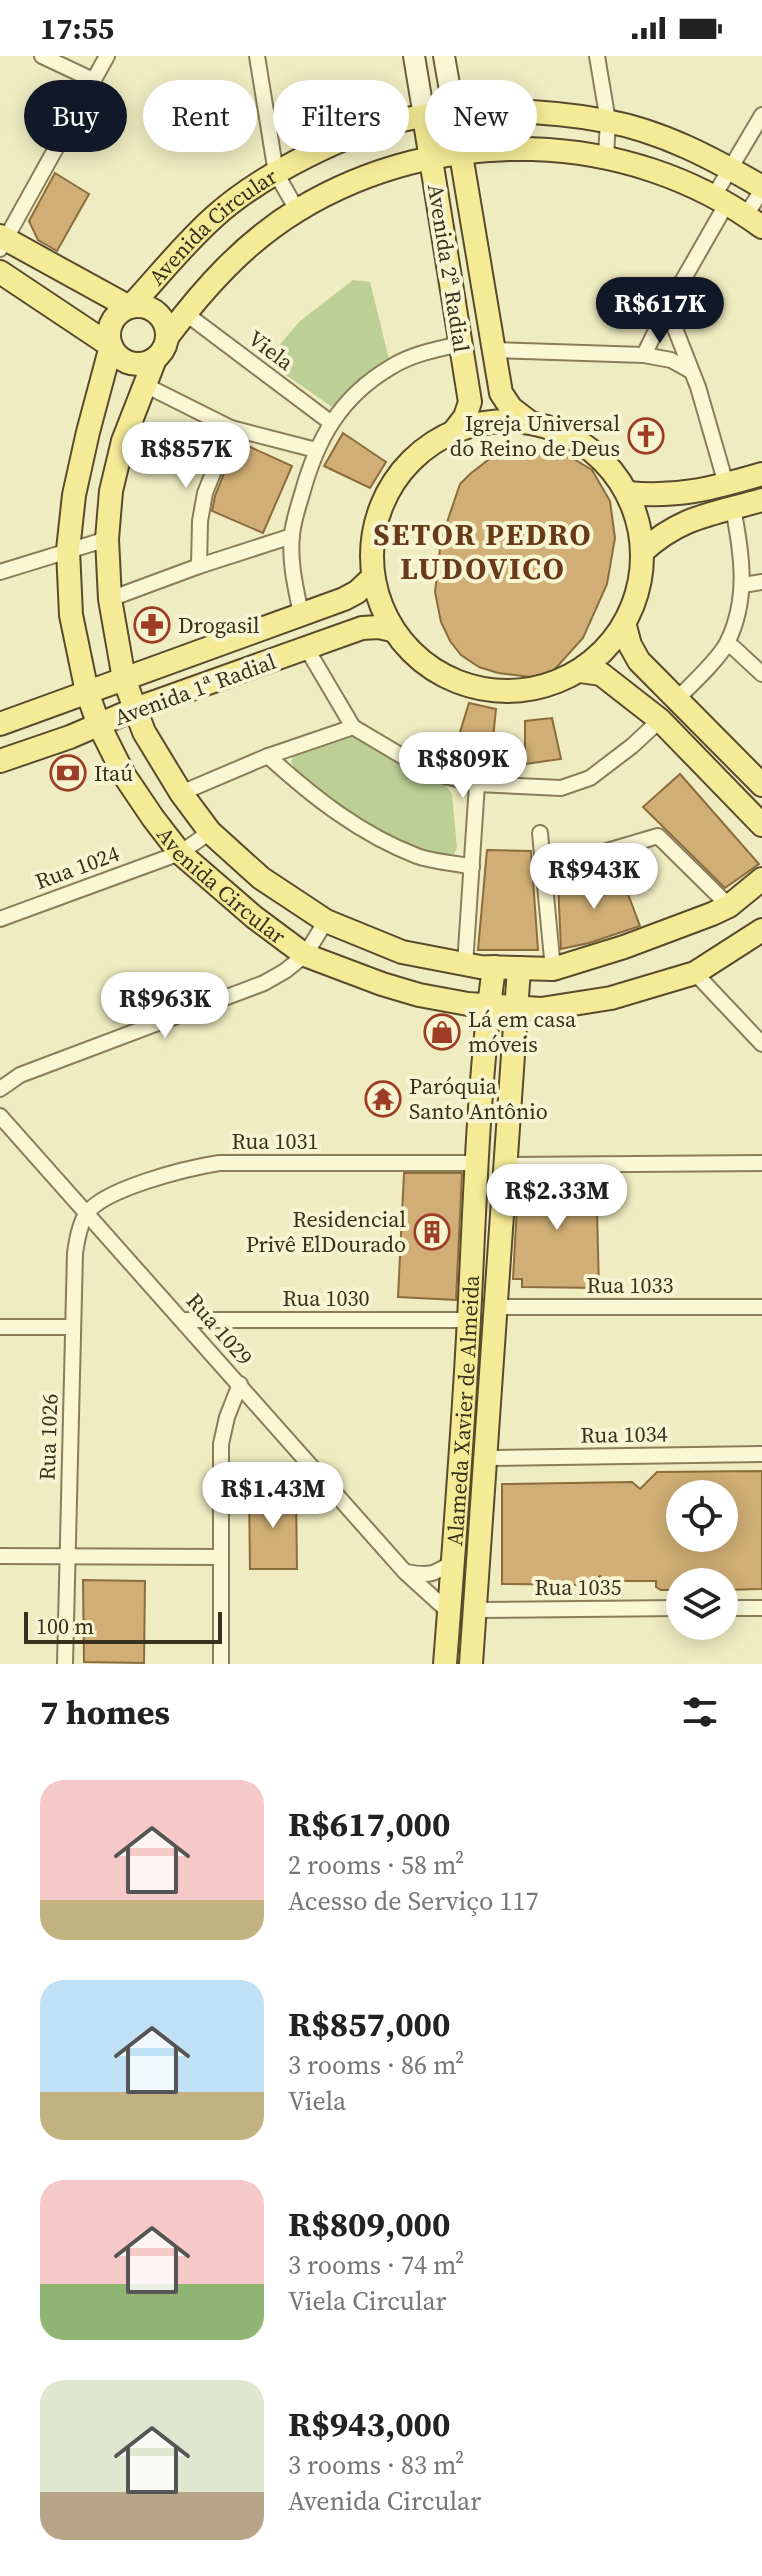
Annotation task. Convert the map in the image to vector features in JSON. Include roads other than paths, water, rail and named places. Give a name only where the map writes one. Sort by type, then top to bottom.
[{"type":"main road","name":"Avenida 2ª Radial","points":[[414,56],[470,402],[465,417],[455,430]]},
{"type":"main road","name":"Avenida 2ª Radial","points":[[444,56],[448,80]]},
{"type":"main road","name":"Avenida Circular","points":[[537,114],[608,121],[689,148],[730,168],[762,189]]},
{"type":"main road","name":"Avenida Circular","points":[[129,307],[214,218],[276,173],[336,143],[424,116]]},
{"type":"main road","name":"Avenida Circular","points":[[168,336],[239,255],[297,210],[371,175],[431,157],[522,149],[564,150],[606,156],[667,174],[737,210]]},
{"type":"main road","name":"Avenida 2ª Radial","points":[[461,153],[501,393],[511,408],[528,421]]},
{"type":"main road","points":[[2,241],[129,307]]},
{"type":"main road","points":[[0,272],[111,346],[120,358],[132,364],[148,363],[162,353],[168,336],[163,320],[156,312],[139,306],[129,307],[114,319],[109,337],[111,346]]},
{"type":"main road","name":"Avenida Circular","points":[[111,346],[74,495],[68,550],[71,615],[87,692],[99,725],[124,775],[180,853],[254,917],[305,955],[419,995],[488,1006],[541,1009],[611,998],[695,973],[762,930]]},
{"type":"main road","name":"Avenida Circular","points":[[155,359],[123,441],[111,491],[107,539],[110,599],[124,679],[144,732],[181,793],[210,832],[261,878],[326,921],[402,952],[465,965],[553,969],[624,947],[729,906],[762,879]]},
{"type":"main road","points":[[492,420],[528,421],[564,432],[597,454],[628,493],[638,520],[642,552],[638,590],[625,626],[598,656],[580,671],[548,687],[504,693],[460,685],[421,663],[392,630],[379,603],[372,578],[373,532],[388,489],[417,454],[455,430],[492,420]]},
{"type":"main road","points":[[628,493],[659,496],[684,493],[762,474]]},
{"type":"main road","points":[[642,552],[663,533],[691,519],[762,500]]},
{"type":"main road","name":"Avenida 1ª Radial","points":[[0,724],[344,599],[372,578]]},
{"type":"main road","points":[[625,626],[630,645],[639,661],[762,785]]},
{"type":"main road","name":"Avenida 1ª Radial","points":[[0,761],[362,628],[392,630]]},
{"type":"main road","points":[[580,671],[601,674],[660,720],[762,825]]},
{"type":"main road","name":"Alameda Xavier de Almeida","points":[[445,1664],[469,1320],[476,1163],[488,1006],[494,967]]},
{"type":"main road","name":"Alameda Xavier de Almeida","points":[[471,1664],[519,968]]},
{"type":"street","points":[[42,56],[93,80],[107,56]]},
{"type":"street","points":[[257,56],[276,173],[297,210]]},
{"type":"street","points":[[597,56],[608,121],[606,156]]},
{"type":"street","points":[[737,210],[730,168],[762,115]]},
{"type":"street","points":[[2,241],[52,152]]},
{"type":"street","points":[[644,355],[667,308],[737,210],[762,189]]},
{"type":"street","points":[[667,308],[698,387],[726,484]]},
{"type":"street","name":"Viela","points":[[185,313],[330,422]]},
{"type":"street","points":[[301,614],[294,580],[292,536],[316,450],[330,422],[348,401],[391,367],[423,353],[461,344]]},
{"type":"street","points":[[492,350],[644,355],[671,360],[689,370]]},
{"type":"street","points":[[145,385],[231,428],[316,450]]},
{"type":"street","points":[[199,566],[200,521],[205,493],[231,428]]},
{"type":"street","points":[[677,699],[727,645],[738,612],[743,585],[741,550],[733,508]]},
{"type":"street","points":[[110,599],[292,536]]},
{"type":"street","points":[[0,572],[107,539]]},
{"type":"street","points":[[743,585],[762,582]]},
{"type":"street","points":[[727,645],[762,674]]},
{"type":"street","points":[[307,649],[353,727],[412,762],[441,775],[477,784],[561,788],[590,778],[660,720]]},
{"type":"street","points":[[181,793],[268,756],[353,727]]},
{"type":"street","points":[[268,756],[307,792],[356,827],[419,857],[472,867]]},
{"type":"street","points":[[465,965],[477,784]]},
{"type":"street","name":"Rua 1024","points":[[0,919],[180,853],[210,832]]},
{"type":"street","points":[[540,833],[553,969]]},
{"type":"street","points":[[544,862],[580,859],[658,836],[729,906]]},
{"type":"street","points":[[0,1089],[20,1075],[264,983],[305,955],[326,921]]},
{"type":"street","points":[[695,973],[762,1044]]},
{"type":"street","name":"Rua 1029","points":[[0,1116],[405,1572],[449,1612]]},
{"type":"street","name":"Rua 1031","points":[[86,1213],[106,1197],[188,1168],[219,1163],[476,1163]]},
{"type":"street","points":[[507,1165],[762,1163]]},
{"type":"street","name":"Rua 1026","points":[[65,1664],[75,1253],[86,1213]]},
{"type":"street","name":"Rua 1033","points":[[497,1307],[762,1307]]},
{"type":"street","name":"Rua 1030","points":[[184,1320],[469,1320]]},
{"type":"street","points":[[0,1327],[73,1327]]},
{"type":"street","points":[[221,1664],[221,1444],[227,1417],[240,1384]]},
{"type":"street","name":"Rua 1034","points":[[487,1458],[762,1454]]},
{"type":"street","points":[[0,1556],[221,1557]]},
{"type":"street","points":[[405,1572],[426,1576],[453,1562]]},
{"type":"street","name":"Rua 1035","points":[[475,1610],[666,1608]]},
{"type":"street","points":[[738,1608],[762,1608]]},
{"type":"place","name":"Igreja Universal do Reino de Deus","points":[[646,436]]},
{"type":"place","name":"Drogasil","points":[[152,625]]},
{"type":"place","name":"Itaú","points":[[68,773]]},
{"type":"place","name":"Lá em casa móveis","points":[[442,1032]]},
{"type":"place","name":"Paróquia Santo Antônio","points":[[383,1099]]},
{"type":"place","name":"Residencial Privê ElDourado","points":[[432,1232]]},
{"type":"district","name":"SETOR PEDRO LUDOVICO","points":[[483,552]]}]
